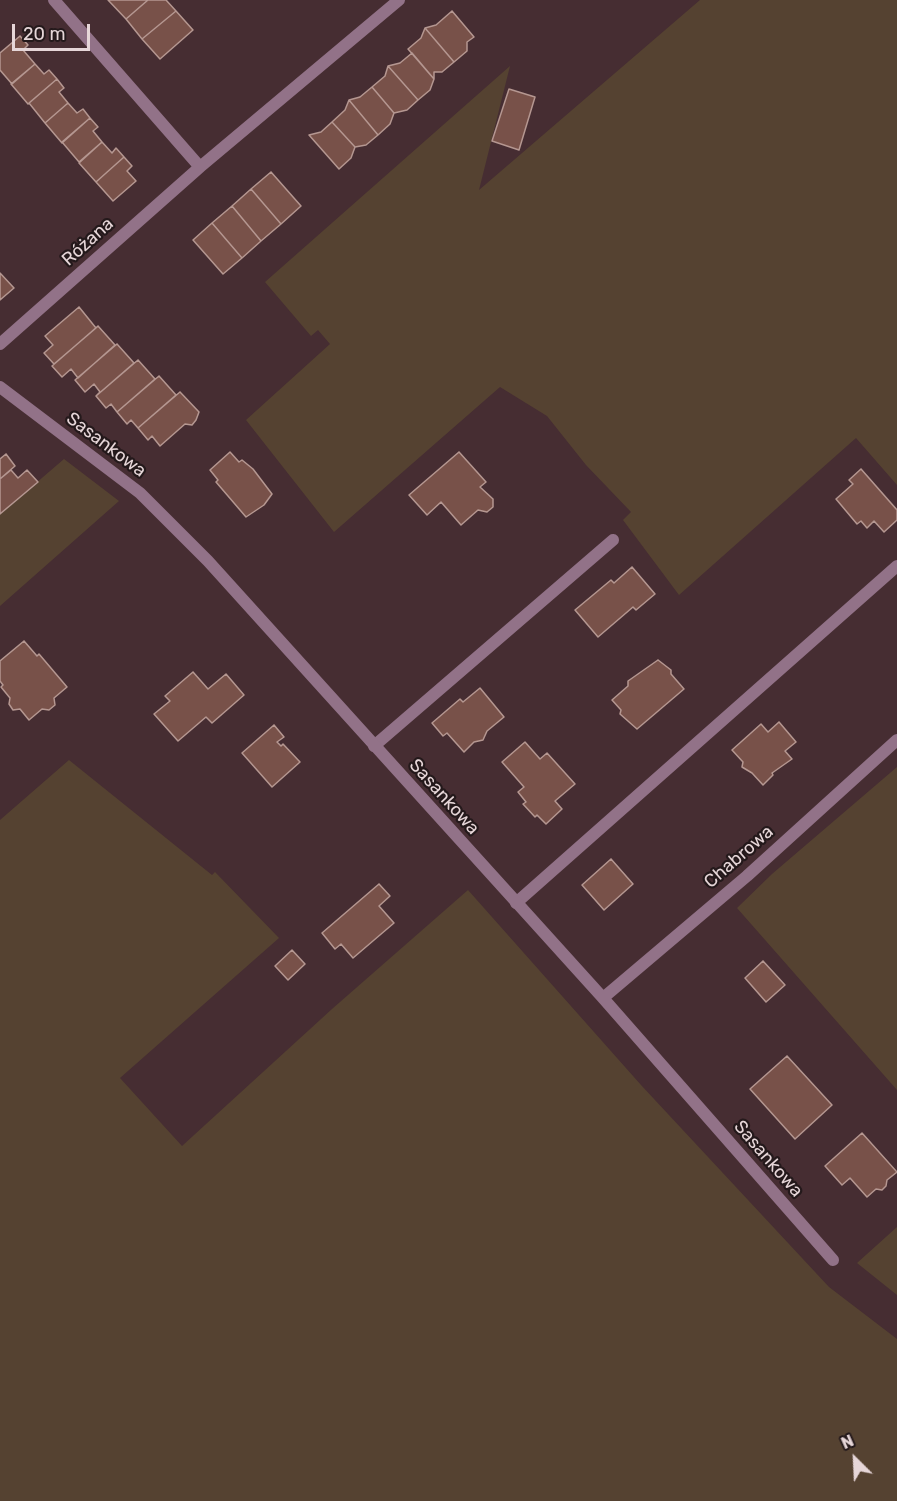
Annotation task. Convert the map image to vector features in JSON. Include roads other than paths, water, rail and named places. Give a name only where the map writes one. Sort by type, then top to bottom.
[{"type":"street","points":[[54,0],[200,167]]},
{"type":"street","name":"Różana","points":[[0,344],[200,167],[397,1]]},
{"type":"street","name":"Sasankowa","points":[[0,387],[141,494],[208,561],[603,998],[833,1260]]},
{"type":"street","points":[[374,746],[613,540]]},
{"type":"street","points":[[516,903],[897,566]]},
{"type":"street","name":"Chabrowa","points":[[603,998],[747,876],[897,740]]}]
